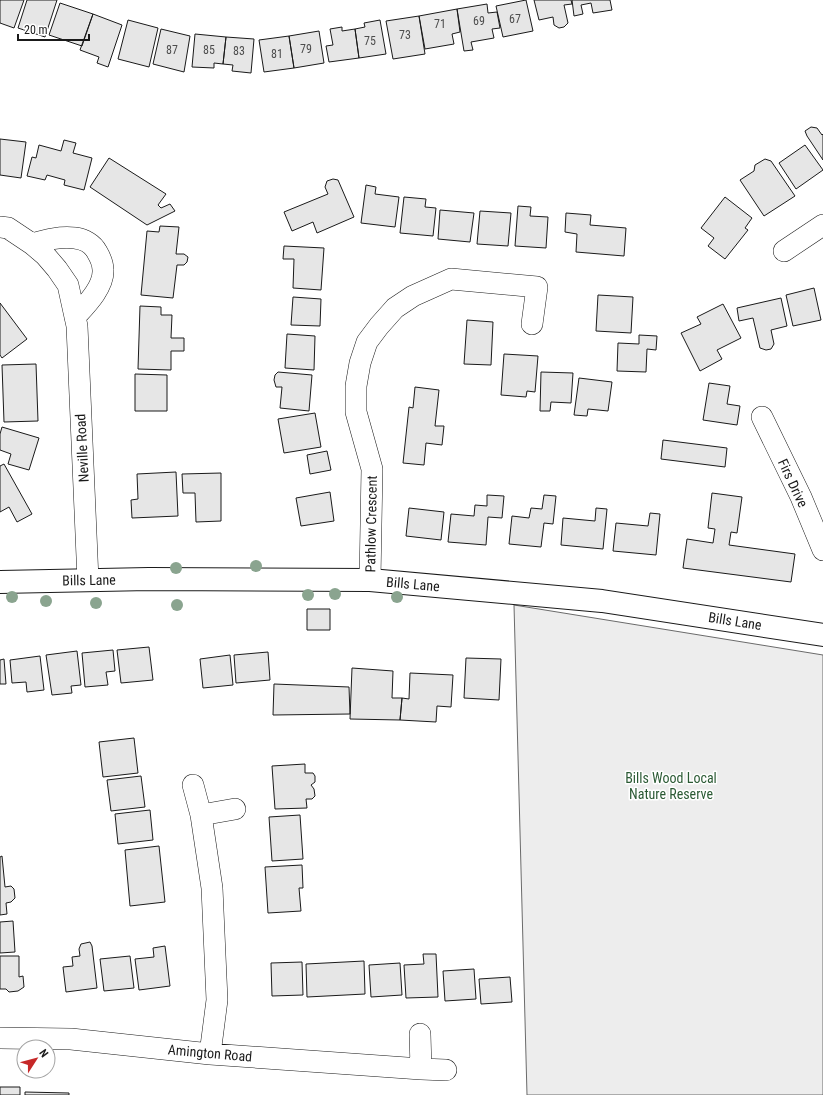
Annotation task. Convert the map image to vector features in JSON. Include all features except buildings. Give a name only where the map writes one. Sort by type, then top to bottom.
[{"type":"street","points":[[784,251],[823,225]]},
{"type":"street","name":"Neville Road","points":[[0,227],[8,228],[32,244],[45,255],[68,285],[77,326],[88,580]]},
{"type":"street","points":[[32,244],[54,238],[75,238],[85,240],[94,247],[100,258],[103,270],[102,279],[90,301],[75,317]]},
{"type":"street","name":"Pathlow Crescent","points":[[370,580],[372,469],[356,412],[356,386],[360,363],[367,342],[395,308],[413,296],[451,279],[537,287],[532,324]]},
{"type":"street","name":"Firs Drive","points":[[762,417],[801,497],[823,550]]},
{"type":"street","name":"Bills Lane","points":[[0,582],[164,579],[370,580],[602,601],[823,635]]},
{"type":"street","points":[[193,785],[201,815],[212,888],[217,1000],[210,1054]]},
{"type":"street","points":[[201,815],[235,809]]},
{"type":"street","points":[[420,1034],[420,1069]]},
{"type":"street","name":"Amington Road","points":[[0,1038],[71,1038],[210,1054],[446,1070]]},
{"type":"shaded area","name":"Bills Wood Local Nature Reserve","points":[[514,605],[823,655],[823,1095],[527,1095]]}]
